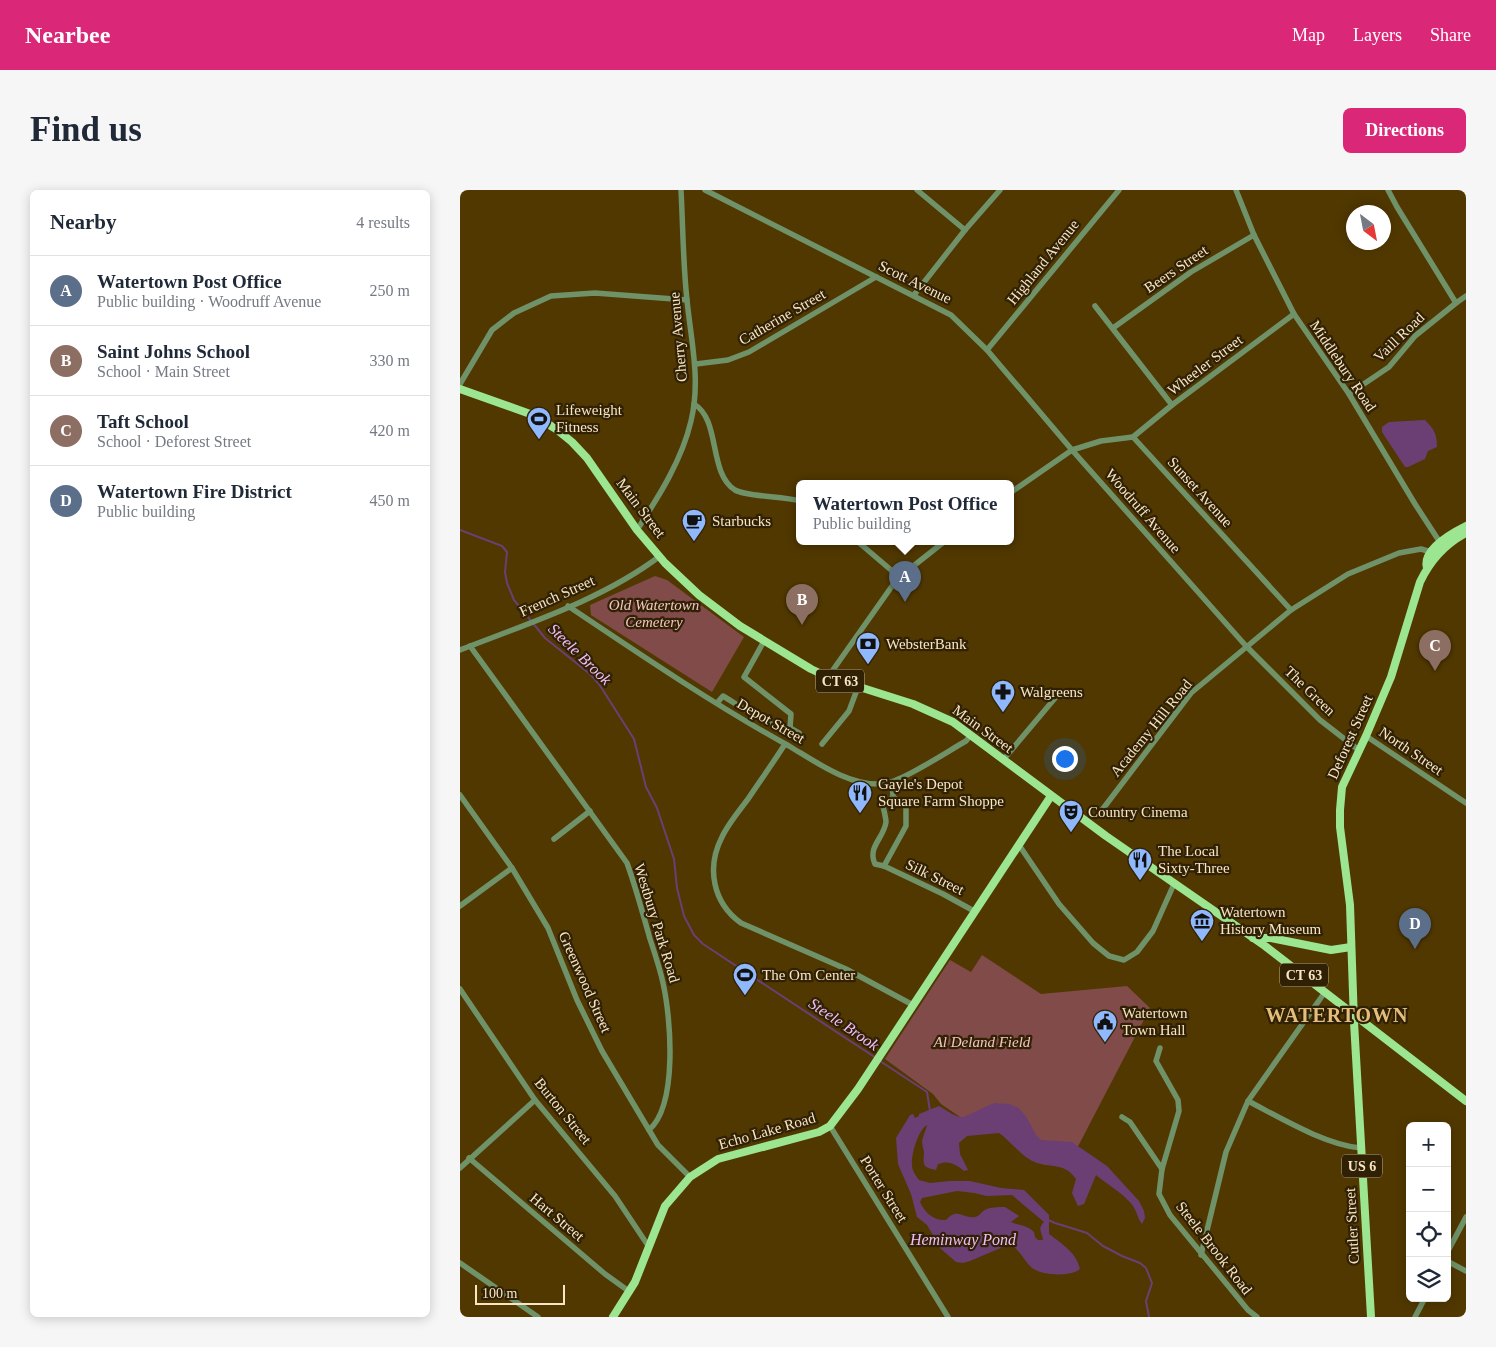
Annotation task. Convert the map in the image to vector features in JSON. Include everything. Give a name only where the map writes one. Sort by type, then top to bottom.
[{"type":"main road","name":"Main Street","points":[[460,389],[522,410],[556,429],[572,442],[586,458],[637,530],[698,595],[764,641],[828,677],[913,704],[941,715],[1174,884],[1253,938],[1466,1101]]},
{"type":"main road","name":"US 6","points":[[1427,568],[1426,562],[1432,552],[1466,526]]},
{"type":"main road","name":"US 6","points":[[1427,568],[1442,545],[1466,533]]},
{"type":"main road","name":"Deforest Street","points":[[1354,1014],[1350,905],[1340,827],[1342,787],[1360,751],[1391,677],[1420,582],[1427,568]]},
{"type":"main road","name":"Echo Lake Road","points":[[613,1317],[630,1292],[644,1264],[665,1206],[690,1177],[718,1159],[819,1132],[830,1126],[880,1056],[1051,796]]},
{"type":"main road","points":[[1253,938],[1271,938],[1331,950],[1351,947]]},
{"type":"main road","name":"Cutler Street","points":[[1354,1014],[1371,1317]]},
{"type":"street","name":"Cherry Avenue","points":[[637,530],[676,463],[691,421],[694,404],[696,364],[687,300],[681,190]]},
{"type":"street","name":"Scott Avenue","points":[[705,190],[952,315],[987,350],[1072,450]]},
{"type":"street","points":[[918,190],[965,230]]},
{"type":"street","points":[[914,295],[965,230],[1000,190]]},
{"type":"street","name":"Highland Avenue","points":[[987,350],[1119,190]]},
{"type":"street","name":"Middlebury Road","points":[[1236,190],[1254,235],[1294,314],[1349,394],[1442,545]]},
{"type":"street","points":[[1388,190],[1456,303]]},
{"type":"street","name":"Beers Street","points":[[1113,328],[1191,272],[1254,235]]},
{"type":"street","name":"Catherine Street","points":[[696,364],[728,360],[749,352],[876,277]]},
{"type":"street","points":[[460,384],[492,330],[514,313],[551,296],[596,293],[687,300]]},
{"type":"street","name":"Vaill Road","points":[[1349,394],[1389,367],[1416,336],[1466,296]]},
{"type":"street","points":[[1096,306],[1172,405]]},
{"type":"street","name":"Wheeler Street","points":[[1133,436],[1294,314]]},
{"type":"street","points":[[694,404],[700,407],[706,415],[720,466],[727,481],[735,490],[796,500]]},
{"type":"street","points":[[1014,490],[1072,450],[1101,440],[1133,436]]},
{"type":"street","name":"Sunset Avenue","points":[[1133,436],[1291,610]]},
{"type":"street","name":"Woodruff Avenue","points":[[1072,450],[1246,646]]},
{"type":"street","points":[[863,545],[891,570],[897,578]]},
{"type":"street","points":[[828,677],[897,578],[940,545]]},
{"type":"street","name":"Academy Hill Road","points":[[1102,810],[1191,693],[1291,610],[1348,574],[1399,553],[1420,549],[1432,552]]},
{"type":"street","name":"French Street","points":[[460,650],[568,606],[628,577],[660,556]]},
{"type":"street","name":"Depot Street","points":[[568,606],[717,703],[785,744],[835,772],[850,778],[872,784],[892,782],[966,741],[971,735]]},
{"type":"street","points":[[764,641],[744,677],[791,714],[790,728]]},
{"type":"street","name":"Westbury Park Road","points":[[470,646],[627,863],[637,890],[663,984],[670,1045],[670,1077],[662,1112],[656,1125],[649,1130]]},
{"type":"street","name":"The Green","points":[[1246,646],[1316,716],[1360,751]]},
{"type":"street","points":[[822,744],[849,710],[858,687]]},
{"type":"street","points":[[1003,760],[1061,691]]},
{"type":"street","points":[[717,703],[724,696],[772,725],[790,728],[799,733]]},
{"type":"street","name":"North Street","points":[[1366,736],[1466,803]]},
{"type":"street","points":[[785,744],[722,836],[713,865],[713,874],[719,899],[731,916],[741,923],[846,969],[913,1005]]},
{"type":"street","name":"Silk Street","points":[[892,782],[893,797]]},
{"type":"street","name":"Greenwood Street","points":[[460,795],[512,868],[548,928],[577,1000],[602,1051],[658,1145],[690,1177]]},
{"type":"street","name":"Silk Street","points":[[884,866],[906,826],[906,806],[893,797]]},
{"type":"street","name":"Silk Street","points":[[893,797],[883,806],[886,822],[874,848],[872,858],[875,864],[884,866],[943,894],[974,912]]},
{"type":"street","points":[[554,839],[590,811]]},
{"type":"street","points":[[1019,845],[1059,904],[1093,943],[1109,956],[1124,960],[1137,952],[1152,931],[1174,884]]},
{"type":"street","points":[[460,906],[512,868]]},
{"type":"street","name":"Burton Street","points":[[460,989],[535,1100],[615,1196],[649,1247]]},
{"type":"street","points":[[1201,1255],[1226,1152],[1248,1101],[1325,992]]},
{"type":"street","name":"Steele Brook Road","points":[[1160,1048],[1156,1061],[1178,1100],[1179,1111],[1162,1169],[1159,1194],[1170,1215],[1201,1255],[1248,1310],[1257,1317]]},
{"type":"street","points":[[460,1168],[535,1100]]},
{"type":"street","points":[[1248,1101],[1309,1133],[1352,1148],[1361,1148]]},
{"type":"street","points":[[1122,1118],[1130,1122],[1162,1169]]},
{"type":"street","name":"Porter Street","points":[[830,1126],[948,1317]]},
{"type":"street","name":"Hart Street","points":[[469,1158],[605,1274],[630,1292]]},
{"type":"street","points":[[1451,1245],[1466,1217]]},
{"type":"street","points":[[460,1263],[538,1317]]},
{"type":"street","points":[[1451,1263],[1466,1270]]},
{"type":"street","points":[[1416,1317],[1423,1302]]},
{"type":"green space","name":"Old Watertown Cemetery","points":[[655,576],[667,580],[744,637],[712,692],[591,615],[590,605]]},
{"type":"green space","name":"Al Deland Field","points":[[982,955],[1041,994],[1127,986],[1150,1008],[1072,1158],[1022,1136],[966,1121],[941,1104],[933,1094],[885,1059],[950,960],[971,972]]},
{"type":"water","points":[[1425,420],[1434,432],[1437,447],[1428,451],[1425,459],[1405,467],[1382,432],[1382,427],[1389,422]]},
{"type":"water","name":"Heminway Pond","points":[[995,1103],[1009,1104],[1019,1108],[1041,1140],[1072,1142],[1107,1166],[1139,1201],[1145,1218],[1142,1224],[1129,1201],[1096,1175],[1084,1204],[1078,1206],[1072,1193],[1076,1179],[1068,1170],[1032,1161],[999,1133],[967,1136],[959,1143],[960,1154],[968,1170],[964,1171],[946,1162],[938,1164],[936,1170],[928,1168],[924,1163],[922,1141],[927,1125],[918,1137],[912,1161],[914,1173],[919,1180],[930,1183],[970,1181],[1001,1188],[1024,1190],[1049,1215],[1049,1234],[1072,1253],[1080,1269],[1076,1272],[1063,1274],[1048,1274],[1035,1270],[1010,1244],[970,1261],[956,1262],[941,1249],[927,1225],[917,1217],[911,1194],[898,1164],[896,1138],[910,1115],[913,1114],[915,1118],[919,1114],[939,1106],[963,1117]],"holes":[[[957,1191],[987,1196],[1012,1195],[1044,1222],[1040,1228],[1043,1240],[1038,1240],[1034,1232],[1029,1228],[1011,1222],[1019,1216],[1005,1207],[987,1209],[975,1217],[954,1214],[946,1220],[942,1220],[930,1216],[920,1202],[922,1198]]]},
{"type":"waterway","name":"Steele Brook","points":[[460,530],[502,546],[507,552],[505,572],[514,600],[545,638],[590,674],[599,684],[634,739],[646,787],[657,808],[674,859],[677,888],[684,916],[694,935],[703,944],[876,1058]]},
{"type":"waterway","name":"Steele Brook","points":[[880,1061],[927,1092],[930,1111]]},
{"type":"waterway","name":"Steele Brook","points":[[1048,1220],[1087,1233],[1103,1246],[1140,1263],[1146,1268],[1152,1283],[1146,1301],[1149,1317]]},
{"type":"place","name":"Lifeweight Fitness","points":[[539,440]]},
{"type":"place","name":"Starbucks","points":[[694,542]]},
{"type":"place","name":"Watertown Post Office","points":[[905,602]]},
{"type":"place","name":"Saint Johns School","points":[[802,625]]},
{"type":"place","name":"WebsterBank","points":[[868,665]]},
{"type":"place","name":"Taft School","points":[[1435,671]]},
{"type":"place","name":"Walgreens","points":[[1003,713]]},
{"type":"place","name":"Gayle's Depot Square Farm Shoppe","points":[[860,814]]},
{"type":"place","name":"Country Cinema","points":[[1071,833]]},
{"type":"place","name":"The Local Sixty-Three","points":[[1140,881]]},
{"type":"place","name":"Watertown History Museum","points":[[1202,942]]},
{"type":"place","name":"Watertown Fire District","points":[[1415,949]]},
{"type":"place","name":"The Om Center","points":[[745,996]]},
{"type":"place","name":"Watertown Town Hall","points":[[1105,1043]]},
{"type":"district","name":"WATERTOWN","points":[[1337,1015]]}]
